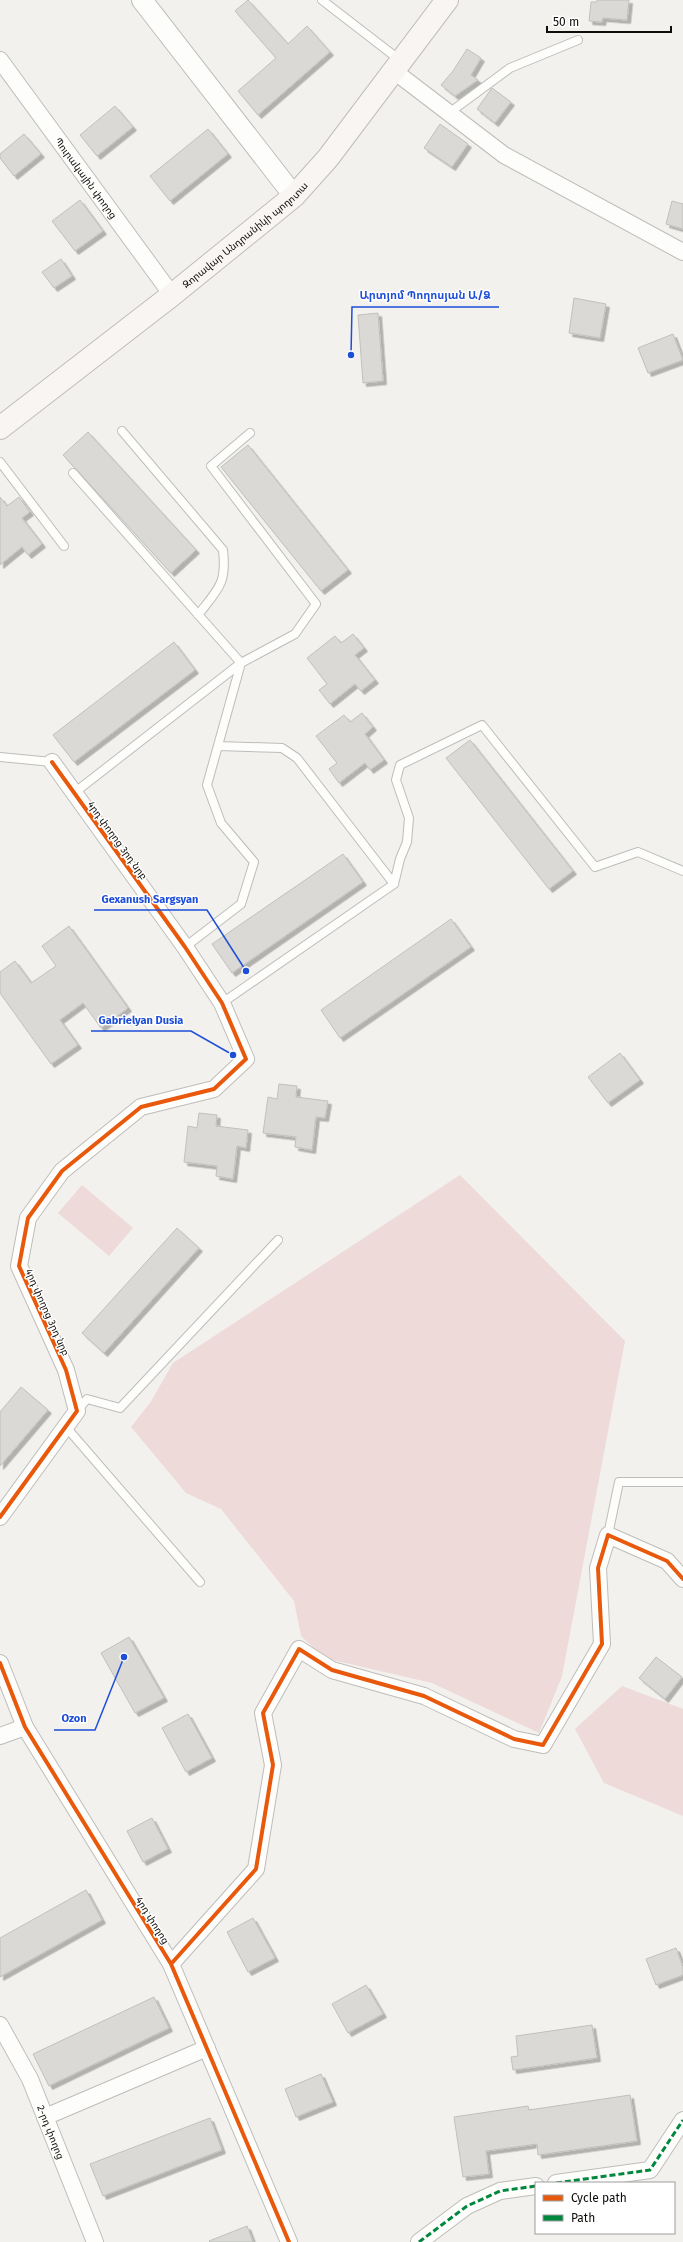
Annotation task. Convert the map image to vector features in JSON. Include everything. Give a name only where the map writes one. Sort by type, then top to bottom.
[{"type":"main road","name":"Զորավար Անդրանիկի պողոտա","points":[[0,428],[172,295],[294,196],[328,158],[447,0]]},
{"type":"street","points":[[142,0],[294,196]]},
{"type":"street","name":"Պուրակային փողոց","points":[[0,60],[172,295]]},
{"type":"street","points":[[398,66],[449,113],[504,155],[683,252]]},
{"type":"street","name":"4րդ փողոց 3րդ նրբ","points":[[52,762],[185,947],[222,1003],[246,1059],[214,1089],[142,1108],[62,1170],[28,1218],[18,1266],[66,1370],[77,1410]]},
{"type":"street","points":[[0,1517],[77,1410]]},
{"type":"street","points":[[171,1964],[256,1869],[273,1765],[263,1713],[299,1649],[332,1670],[424,1696],[514,1739],[543,1744],[602,1644],[598,1568],[608,1535],[667,1561],[683,1579]]},
{"type":"street","name":"4րդ փողոց","points":[[0,1663],[25,1727],[171,1964],[289,2242]]},
{"type":"street","points":[[0,1736],[25,1727]]},
{"type":"street","name":"2-րդ փողոց","points":[[0,2025],[30,2079],[95,2242]]},
{"type":"street","points":[[45,2116],[207,2048]]},
{"type":"street","points":[[563,2182],[650,2170],[683,2120]]},
{"type":"street","points":[[419,2242],[468,2206],[500,2191],[535,2186]]},
{"type":"lane","points":[[322,0],[398,66]]},
{"type":"lane","points":[[449,113],[510,68],[578,40]]},
{"type":"lane","points":[[122,431],[223,550],[225,570],[221,586],[198,615]]},
{"type":"lane","points":[[74,793],[241,663],[295,634],[316,604],[211,466],[250,433]]},
{"type":"lane","points":[[0,462],[64,546]]},
{"type":"lane","points":[[73,473],[241,663]]},
{"type":"lane","points":[[185,947],[241,904],[254,862],[221,823],[207,785],[241,663]]},
{"type":"lane","points":[[222,1003],[394,884],[400,859],[407,842],[409,818],[396,780],[400,765],[482,725],[595,868],[638,852],[683,871]]},
{"type":"lane","points":[[218,746],[282,748],[297,758],[394,884]]},
{"type":"lane","points":[[0,757],[52,762]]},
{"type":"lane","points":[[77,1410],[87,1399],[120,1408],[278,1240]]},
{"type":"lane","points":[[66,1427],[200,1582]]},
{"type":"lane","points":[[608,1535],[619,1482],[683,1482]]},
{"type":"shaded area","points":[[460,1175],[625,1341],[562,1676],[539,1733],[432,1683],[324,1658],[301,1636],[294,1601],[221,1509],[186,1493],[131,1427],[150,1403],[173,1363]]},
{"type":"shaded area","points":[[82,1185],[133,1228],[109,1256],[58,1213]]},
{"type":"shaded area","points":[[622,1686],[683,1709],[683,1816],[604,1783],[575,1729]]},
{"type":"building","points":[[248,0],[288,44],[307,26],[330,52],[258,115],[238,91],[276,58],[235,11]]},
{"type":"building","points":[[597,0],[629,0],[627,20],[603,18],[602,22],[589,21],[591,2],[597,2]]},
{"type":"building","points":[[467,49],[481,58],[471,75],[478,80],[455,96],[441,85],[453,71]]},
{"type":"building","points":[[492,88],[511,102],[495,123],[477,109]]},
{"type":"building","points":[[115,106],[133,127],[97,156],[80,135]]},
{"type":"building","points":[[440,124],[468,144],[452,167],[424,148]]},
{"type":"building","points":[[208,129],[228,154],[170,201],[150,176]]},
{"type":"building","points":[[24,134],[41,154],[14,176],[0,158],[0,154]]},
{"type":"building","points":[[80,200],[103,231],[75,251],[52,221]]},
{"type":"building","points":[[672,201],[683,204],[683,229],[666,224]]},
{"type":"building","points":[[61,259],[72,276],[54,288],[42,272]]},
{"type":"building","points":[[574,298],[606,304],[600,338],[569,333]]},
{"type":"building","points":[[378,313],[383,381],[363,383],[358,315]]},
{"type":"building","points":[[673,334],[683,360],[648,373],[638,348]]},
{"type":"building","points":[[88,432],[196,550],[171,573],[63,455]]},
{"type":"building","points":[[248,445],[348,570],[321,591],[221,467]]},
{"type":"building","points":[[0,497],[7,506],[19,497],[30,512],[22,518],[42,544],[28,555],[22,547],[0,565]]},
{"type":"building","points":[[353,634],[364,648],[355,655],[375,680],[361,691],[355,684],[330,704],[319,690],[327,684],[307,658],[335,636],[341,643]]},
{"type":"building","points":[[174,642],[195,670],[74,762],[53,735]]},
{"type":"building","points":[[362,713],[373,727],[365,734],[384,760],[370,770],[365,763],[339,783],[329,769],[337,763],[316,736],[344,715],[350,722]]},
{"type":"building","points":[[470,740],[573,871],[549,889],[446,758]]},
{"type":"building","points":[[343,854],[363,882],[232,973],[212,944]]},
{"type":"building","points":[[451,919],[471,947],[340,1038],[321,1010]]},
{"type":"building","points":[[69,926],[128,1008],[101,1028],[83,1003],[60,1020],[78,1045],[51,1064],[0,993],[0,972],[15,961],[31,983],[56,966],[42,946]]},
{"type":"building","points":[[620,1053],[640,1080],[608,1103],[588,1077]]},
{"type":"building","points":[[279,1084],[297,1086],[296,1097],[328,1101],[325,1118],[316,1117],[312,1150],[295,1147],[296,1137],[263,1133],[268,1097],[277,1099]]},
{"type":"building","points":[[199,1113],[217,1115],[216,1126],[248,1130],[246,1148],[237,1146],[233,1179],[216,1176],[217,1166],[184,1162],[188,1126],[197,1128]]},
{"type":"building","points":[[177,1228],[199,1248],[104,1353],[82,1333]]},
{"type":"building","points":[[21,1387],[48,1410],[0,1466],[0,1412]]},
{"type":"building","points":[[129,1637],[164,1698],[135,1713],[101,1653]]},
{"type":"building","points":[[656,1657],[682,1677],[665,1699],[639,1678]]},
{"type":"building","points":[[188,1714],[212,1758],[186,1772],[162,1728]]},
{"type":"building","points":[[152,1818],[168,1849],[143,1862],[127,1831]]},
{"type":"building","points":[[86,1890],[102,1920],[0,1977],[0,1938]]},
{"type":"building","points":[[253,1918],[275,1958],[248,1972],[227,1932]]},
{"type":"building","points":[[676,1948],[683,1967],[683,1975],[656,1985],[646,1959]]},
{"type":"building","points":[[366,1985],[383,2014],[348,2033],[332,2004]]},
{"type":"building","points":[[154,1997],[169,2028],[49,2086],[33,2054]]},
{"type":"building","points":[[592,2025],[597,2058],[513,2070],[511,2057],[518,2056],[516,2036]]},
{"type":"building","points":[[321,2074],[333,2102],[296,2117],[285,2089]]},
{"type":"building","points":[[630,2095],[637,2141],[538,2155],[537,2144],[486,2151],[489,2174],[463,2177],[454,2117],[528,2106],[529,2110]]},
{"type":"building","points":[[210,2118],[222,2150],[103,2196],[90,2164]]},
{"type":"building","points":[[247,2226],[253,2242],[209,2241]]},
{"type":"marked path","points":[[563,2182],[650,2170],[683,2120]]},
{"type":"marked path","points":[[419,2242],[467,2206],[500,2191],[535,2186]]},
{"type":"cycle path","points":[[0,1517],[77,1411],[66,1370],[19,1266],[28,1218],[62,1171],[141,1107],[214,1089],[246,1059],[222,1003],[185,947],[52,762]]},
{"type":"cycle path","points":[[171,1964],[256,1869],[273,1765],[263,1713],[299,1649],[332,1670],[424,1696],[514,1739],[543,1745],[602,1644],[598,1568],[608,1535],[667,1561],[683,1579]]},
{"type":"cycle path","points":[[0,1663],[25,1727],[171,1964],[289,2242]]},
{"type":"place","name":"Արտյոմ Պողոսյան Ա/Ձ","points":[[351,355]]},
{"type":"place","name":"Gexanush Sargsyan","points":[[246,971]]},
{"type":"place","name":"Gabrielyan Dusia","points":[[233,1055]]},
{"type":"place","name":"Ozon","points":[[124,1657]]}]
